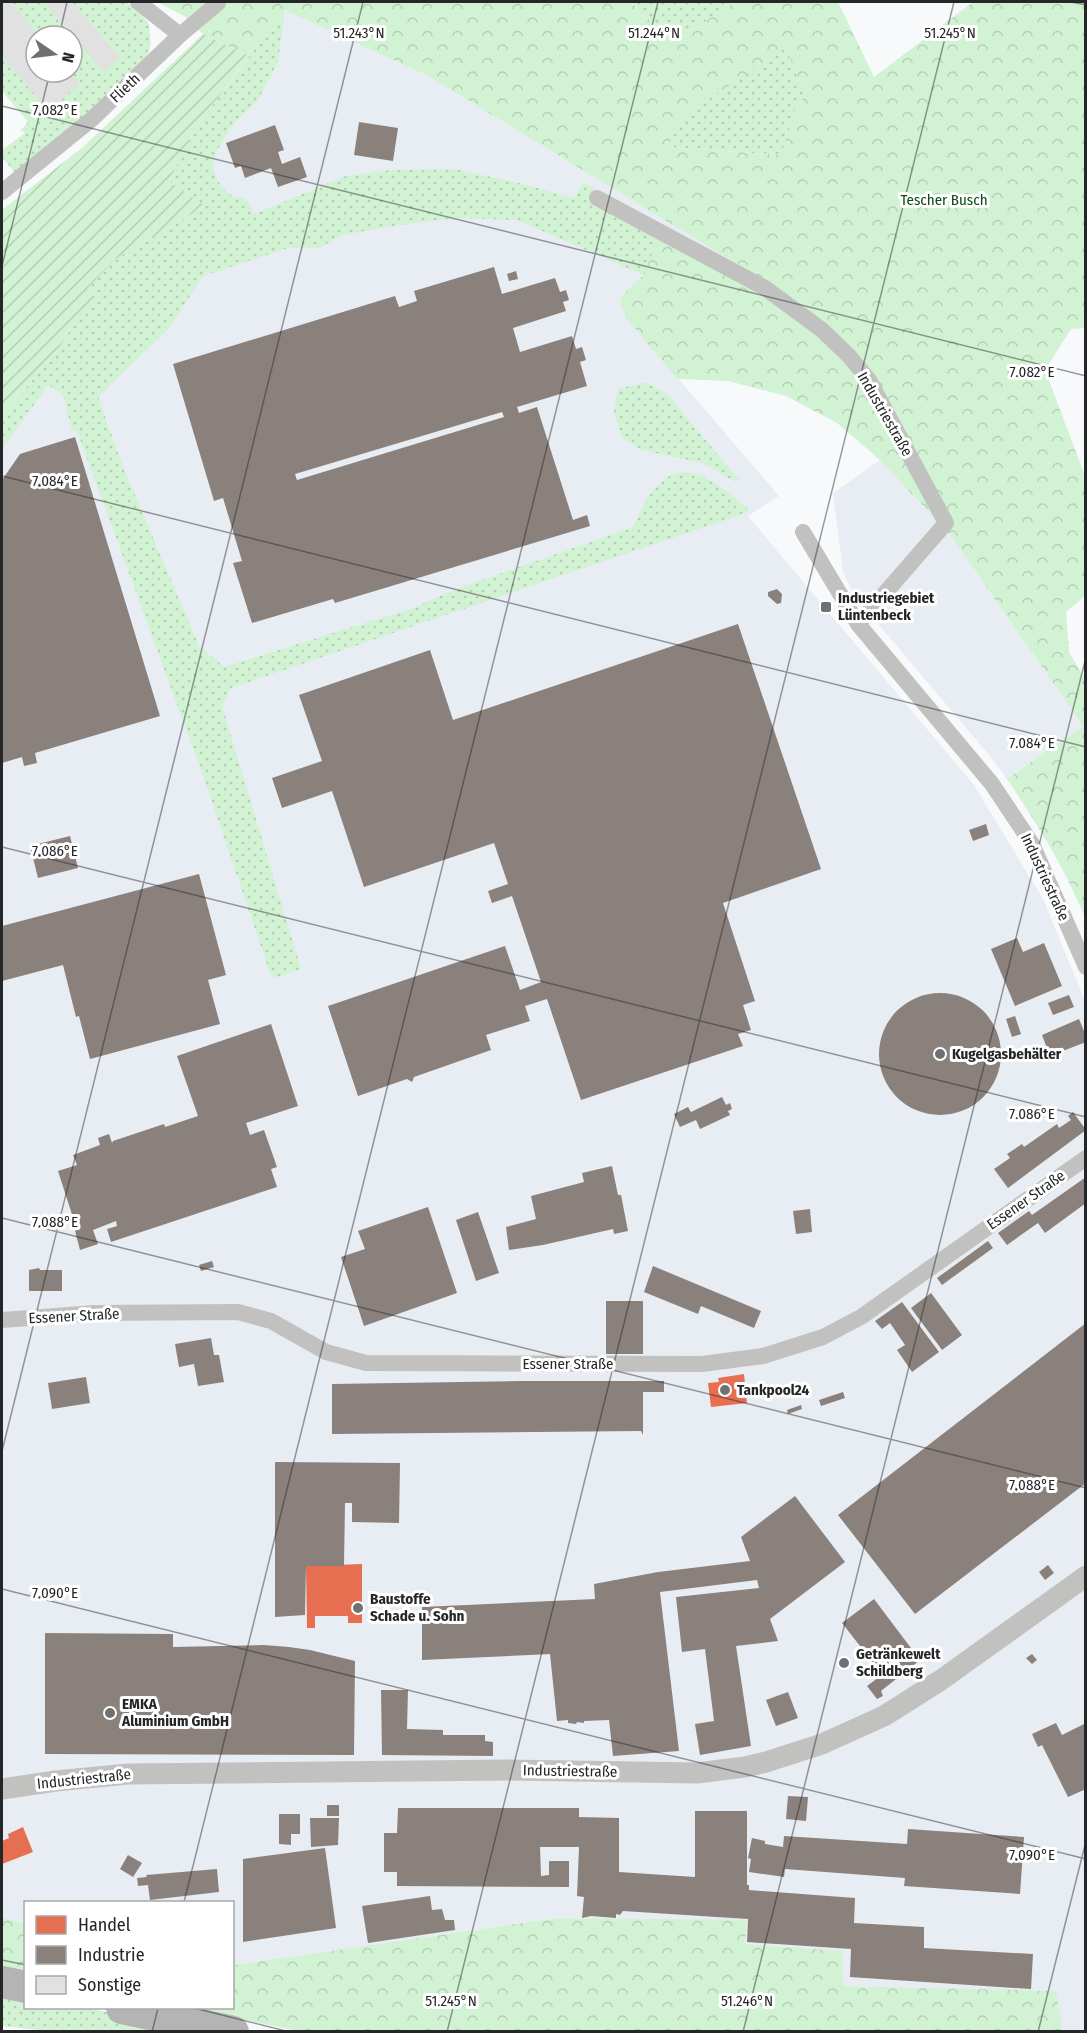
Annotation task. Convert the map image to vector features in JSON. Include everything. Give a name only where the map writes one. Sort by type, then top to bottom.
[{"type":"highway","points":[[2,1982],[24,1987]]},
{"type":"highway","points":[[131,2009],[233,2031]]},
{"type":"street","points":[[138,2],[180,35]]},
{"type":"street","name":"Flieth","points":[[2,192],[92,119],[180,35],[218,3]]},
{"type":"street","name":"Industriestraße","points":[[597,198],[765,288],[822,330],[849,356],[869,380],[946,523],[858,624]]},
{"type":"street","name":"Industriestraße","points":[[803,532],[858,624],[992,784],[1032,844],[1086,967]]},
{"type":"street","name":"Essener Straße","points":[[2,1320],[95,1313],[238,1312],[271,1321],[326,1352],[366,1363],[702,1364],[763,1356],[823,1337],[861,1317],[1086,1158]]},
{"type":"street","name":"Industriestraße","points":[[2,1789],[128,1774],[507,1770],[697,1773],[745,1767],[822,1744],[884,1716],[941,1680],[1086,1576]]},
{"type":"shaded area","points":[[285,9],[428,76],[756,275],[644,275],[622,295],[628,320],[779,496],[748,516],[974,785],[1043,899],[1085,1001],[1085,2031],[1063,2031],[1055,1991],[843,1986],[842,1951],[745,1944],[747,1921],[556,1918],[234,1965],[234,1901],[24,1901],[24,1924],[2,1917],[2,417],[57,350],[249,56]]},
{"type":"shaded area","points":[[880,460],[951,536],[1083,726],[1007,779],[857,599],[843,573],[833,493]]},
{"type":"green space","points":[[2,2],[125,2],[137,9],[149,24],[151,44],[146,58],[90,116],[15,173],[2,157],[2,150],[25,133],[21,130],[28,122],[2,91]]},
{"type":"green space","name":"Tescher Busch","points":[[157,2],[632,2],[643,16],[677,40],[735,2],[838,2],[874,77],[973,2],[1085,2],[1085,328],[1071,329],[1045,370],[1085,476],[1085,596],[1066,612],[1069,652],[1085,679],[1085,918],[1050,847],[1007,779],[1083,726],[951,536],[880,460],[837,423],[786,396],[728,381],[677,379],[628,320],[620,304],[622,295],[644,275],[658,238],[752,273],[428,76],[285,10],[249,56],[203,34],[184,16]],"holes":[[[786,48],[805,96],[796,107],[781,155],[666,147],[683,116]]]},
{"type":"green space","points":[[632,2],[735,2],[677,40],[643,16]]},
{"type":"green space","points":[[285,9],[278,62],[258,100],[231,127],[216,152],[212,166],[220,185],[232,196],[246,198],[254,214],[346,176],[390,170],[454,169],[574,198],[583,182],[653,224],[658,239],[644,275],[517,220],[456,218],[343,235],[319,248],[288,248],[203,276],[170,327],[98,397],[123,467],[199,646],[224,667],[410,609],[454,590],[633,527],[651,493],[663,480],[676,474],[688,472],[701,476],[726,491],[750,510],[231,688],[222,706],[301,969],[272,979],[205,781],[77,431],[72,431],[63,394],[48,385],[2,449],[2,417],[57,350],[86,289],[114,260],[204,207],[169,181],[196,127]]},
{"type":"green space","points":[[203,34],[249,56],[196,127],[169,181],[205,206],[114,260],[87,289],[93,297],[57,350],[2,417],[2,210],[83,147]]},
{"type":"green space","points":[[786,47],[805,96],[796,107],[782,155],[666,147],[683,116]]},
{"type":"green space","points":[[646,382],[667,394],[739,480],[736,482],[703,463],[641,450],[622,438],[614,413],[618,389]]},
{"type":"green space","points":[[2,1917],[24,1924],[24,1973],[2,1968]]},
{"type":"green space","points":[[556,1918],[747,1920],[745,1944],[842,1951],[843,1986],[1056,1991],[1063,2031],[302,2032],[194,2009],[234,2009],[234,1965]]},
{"type":"green space","points":[[2,1989],[24,1994],[24,2009],[92,2009],[201,2031],[56,2032],[2,2026]]},
{"type":"building: Handel","points":[[744,1374],[747,1403],[711,1407],[708,1383],[719,1382],[718,1378]]},
{"type":"building: Handel","points":[[362,1564],[362,1623],[348,1623],[348,1616],[315,1616],[315,1628],[307,1628],[306,1566]]},
{"type":"building: Handel","points":[[23,1827],[33,1852],[2,1864],[2,1841],[9,1838],[8,1834]]},
{"type":"building: Industrie","points":[[359,122],[398,128],[393,161],[354,155]]},
{"type":"building: Industrie","points":[[275,125],[284,150],[278,152],[282,164],[300,157],[307,177],[278,187],[271,168],[245,178],[241,166],[235,168],[226,143]]},
{"type":"building: Industrie","points":[[494,267],[502,294],[555,278],[560,292],[566,290],[569,300],[563,302],[566,311],[513,328],[520,352],[572,336],[576,349],[582,347],[586,360],[580,362],[587,386],[517,407],[519,413],[537,407],[573,520],[587,515],[590,526],[335,603],[333,599],[252,623],[233,563],[242,561],[223,498],[214,501],[173,364],[395,296],[399,307],[417,301],[414,291]],"holes":[[[502,412],[504,417],[297,480],[295,474]]]},
{"type":"building: Industrie","points":[[516,271],[518,279],[509,281],[507,274]]},
{"type":"building: Industrie","points":[[75,437],[160,716],[35,753],[37,763],[24,766],[22,757],[2,763],[2,480],[20,454]]},
{"type":"building: Industrie","points":[[777,589],[782,594],[781,603],[777,604],[768,596],[768,592]]},
{"type":"building: Industrie","points":[[738,624],[821,869],[723,903],[755,1001],[743,1005],[751,1030],[738,1034],[743,1046],[581,1100],[547,999],[525,1006],[530,1021],[486,1035],[491,1050],[414,1077],[412,1082],[407,1079],[358,1096],[328,1006],[505,946],[520,990],[541,982],[512,896],[492,903],[488,891],[508,884],[494,843],[364,887],[332,791],[282,808],[272,778],[322,761],[299,695],[430,650],[453,720]]},
{"type":"building: Industrie","points":[[986,824],[989,835],[973,841],[969,830]]},
{"type":"building: Industrie","points":[[70,836],[78,868],[38,878],[30,846]]},
{"type":"building: Industrie","points":[[199,874],[226,975],[208,980],[220,1024],[90,1059],[79,1016],[76,1017],[63,965],[2,981],[2,926]]},
{"type":"building: Industrie","points":[[1017,938],[1023,952],[1044,943],[1062,986],[1015,1006],[991,949]]},
{"type":"building: Industrie","name":"Kugelgasbehälter","points":[[940,993],[963,997],[983,1011],[997,1031],[1001,1054],[997,1077],[983,1097],[963,1111],[940,1115],[917,1111],[897,1097],[883,1077],[879,1054],[883,1031],[897,1011],[917,997]]},
{"type":"building: Industrie","points":[[1069,995],[1074,1007],[1053,1015],[1048,1003]]},
{"type":"building: Industrie","points":[[1015,1016],[1021,1034],[1012,1037],[1006,1019]]},
{"type":"building: Industrie","points":[[1079,1019],[1086,1042],[1050,1056],[1042,1035]]},
{"type":"building: Industrie","points":[[271,1024],[298,1106],[246,1123],[250,1135],[264,1130],[277,1167],[271,1169],[277,1187],[111,1242],[107,1229],[117,1226],[116,1221],[93,1230],[98,1244],[80,1250],[75,1231],[77,1230],[58,1171],[77,1165],[73,1155],[100,1145],[98,1138],[109,1134],[112,1143],[164,1124],[165,1127],[198,1116],[177,1056]]},
{"type":"building: Industrie","points":[[1039,1054],[1043,1058],[1039,1062],[1035,1058]]},
{"type":"building: Industrie","points":[[722,1097],[726,1105],[730,1103],[732,1109],[728,1111],[730,1115],[700,1129],[696,1120],[680,1127],[674,1114],[688,1107],[691,1112]]},
{"type":"building: Industrie","points":[[1073,1112],[1086,1130],[1008,1188],[994,1169],[1010,1158],[1007,1154],[1022,1144],[1024,1147],[1057,1124],[1059,1128],[1071,1120],[1068,1116]]},
{"type":"building: Industrie","points":[[612,1166],[618,1195],[621,1195],[628,1231],[614,1234],[613,1229],[543,1245],[509,1250],[506,1227],[536,1219],[531,1196],[584,1182],[582,1173]]},
{"type":"building: Industrie","points":[[1086,1177],[1086,1203],[1045,1233],[1038,1223],[1007,1245],[998,1233],[1029,1211],[1032,1215]]},
{"type":"building: Industrie","points":[[428,1207],[457,1293],[364,1326],[341,1257],[365,1249],[358,1231]]},
{"type":"building: Industrie","points":[[810,1209],[812,1232],[796,1234],[793,1211]]},
{"type":"building: Industrie","points":[[478,1212],[499,1273],[476,1281],[456,1220]]},
{"type":"building: Industrie","points":[[988,1241],[993,1248],[942,1285],[937,1278]]},
{"type":"building: Industrie","points":[[212,1261],[214,1267],[201,1271],[199,1265]]},
{"type":"building: Industrie","points":[[653,1266],[761,1311],[754,1328],[701,1306],[698,1314],[644,1292]]},
{"type":"building: Industrie","points":[[39,1268],[40,1270],[62,1270],[62,1291],[29,1291],[29,1270]]},
{"type":"building: Industrie","points":[[931,1293],[962,1335],[942,1350],[911,1308]]},
{"type":"building: Industrie","points":[[606,1301],[643,1301],[643,1354],[606,1354]]},
{"type":"building: Industrie","points":[[902,1302],[939,1352],[912,1372],[897,1350],[905,1345],[890,1323],[882,1329],[875,1321]]},
{"type":"building: Industrie","points":[[1086,1323],[1086,1483],[915,1614],[838,1515]]},
{"type":"building: Industrie","points":[[211,1338],[214,1355],[219,1355],[224,1382],[198,1386],[194,1364],[179,1367],[175,1344]]},
{"type":"building: Industrie","points":[[86,1377],[90,1403],[52,1409],[48,1383]]},
{"type":"building: Industrie","points":[[664,1381],[664,1392],[643,1392],[643,1435],[641,1431],[332,1434],[332,1384]]},
{"type":"building: Industrie","points":[[843,1392],[845,1398],[821,1406],[819,1400]]},
{"type":"building: Industrie","points":[[801,1405],[802,1409],[788,1414],[787,1410]]},
{"type":"building: Industrie","points":[[275,1462],[400,1463],[399,1523],[352,1522],[352,1503],[345,1503],[344,1566],[306,1566],[305,1615],[275,1617]]},
{"type":"building: Industrie","points":[[795,1496],[845,1562],[770,1619],[778,1641],[736,1646],[751,1746],[700,1755],[695,1724],[714,1721],[705,1649],[682,1652],[676,1597],[759,1588],[757,1580],[660,1592],[679,1751],[613,1756],[609,1720],[584,1721],[584,1723],[577,1722],[576,1724],[568,1723],[568,1720],[557,1721],[550,1654],[422,1660],[422,1607],[595,1599],[594,1584],[658,1572],[750,1561],[741,1537]]},
{"type":"building: Industrie","points":[[1048,1565],[1054,1573],[1045,1580],[1039,1572]]},
{"type":"building: Industrie","points":[[874,1599],[920,1660],[881,1691],[883,1696],[877,1699],[867,1686],[879,1677],[875,1672],[878,1669],[842,1623]]},
{"type":"building: Industrie","points":[[45,1633],[173,1634],[173,1647],[264,1645],[310,1650],[355,1661],[354,1755],[45,1754]]},
{"type":"building: Industrie","points":[[1032,1654],[1037,1660],[1032,1664],[1026,1658]]},
{"type":"building: Industrie","points":[[381,1690],[408,1690],[407,1729],[443,1730],[443,1735],[485,1735],[485,1741],[493,1742],[493,1756],[382,1755]]},
{"type":"building: Industrie","points":[[788,1692],[798,1718],[776,1726],[766,1700]]},
{"type":"building: Industrie","points":[[1056,1723],[1062,1735],[1086,1723],[1086,1789],[1068,1797],[1042,1745],[1038,1747],[1032,1734]]},
{"type":"building: Industrie","points":[[788,1796],[808,1797],[806,1821],[786,1819]]},
{"type":"building: Industrie","points":[[327,1805],[339,1805],[339,1816],[327,1816]]},
{"type":"building: Industrie","points":[[398,1808],[579,1808],[579,1817],[619,1818],[619,1872],[695,1877],[695,1811],[747,1811],[747,1885],[749,1885],[749,1890],[855,1898],[854,1923],[924,1927],[924,1948],[1033,1954],[1031,1989],[850,1977],[851,1949],[747,1942],[748,1919],[623,1911],[620,1915],[616,1914],[616,1918],[591,1916],[582,1918],[584,1897],[577,1896],[579,1847],[540,1847],[541,1876],[549,1875],[549,1861],[569,1861],[569,1887],[397,1886],[397,1872],[384,1872],[384,1833],[397,1833]]},
{"type":"building: Industrie","points":[[279,1814],[300,1814],[300,1834],[291,1834],[291,1845],[279,1844]]},
{"type":"building: Industrie","points":[[310,1818],[339,1818],[338,1845],[311,1847]]},
{"type":"building: Industrie","points":[[908,1829],[1024,1837],[1020,1894],[904,1886],[905,1878],[785,1869],[784,1877],[749,1872],[751,1859],[748,1858],[752,1838],[765,1841],[765,1844],[783,1847],[784,1836],[907,1844]]},
{"type":"building: Industrie","points":[[325,1848],[336,1928],[243,1942],[243,1859]]},
{"type":"building: Industrie","points":[[128,1855],[142,1863],[133,1877],[120,1869]]},
{"type":"building: Industrie","points":[[217,1869],[219,1892],[150,1900],[148,1885],[138,1886],[137,1878],[147,1877],[146,1875]]},
{"type":"building: Industrie","points":[[430,1896],[432,1910],[442,1909],[445,1920],[454,1920],[455,1930],[368,1943],[362,1906]]},
{"type":"building: Sonstige","points":[[2,2],[10,2],[29,24],[24,24],[24,82],[2,56]]},
{"type":"building: Sonstige","points":[[44,2],[72,2],[120,58],[104,72],[84,49],[84,24],[63,24]]},
{"type":"building: Sonstige","points":[[25,84],[80,84],[48,111]]},
{"type":"place","name":"Industriegebiet Lüntenbeck","points":[[826,607]]},
{"type":"place","name":"Kugelgasbehälter","points":[[940,1054]]},
{"type":"place","name":"Tankpool24","points":[[725,1390]]},
{"type":"place","name":"Baustoffe Schade u. Sohn","points":[[358,1608]]},
{"type":"place","name":"Getränkewelt Schildberg","points":[[844,1663]]},
{"type":"place","name":"EMKA Aluminium GmbH","points":[[110,1713]]}]
